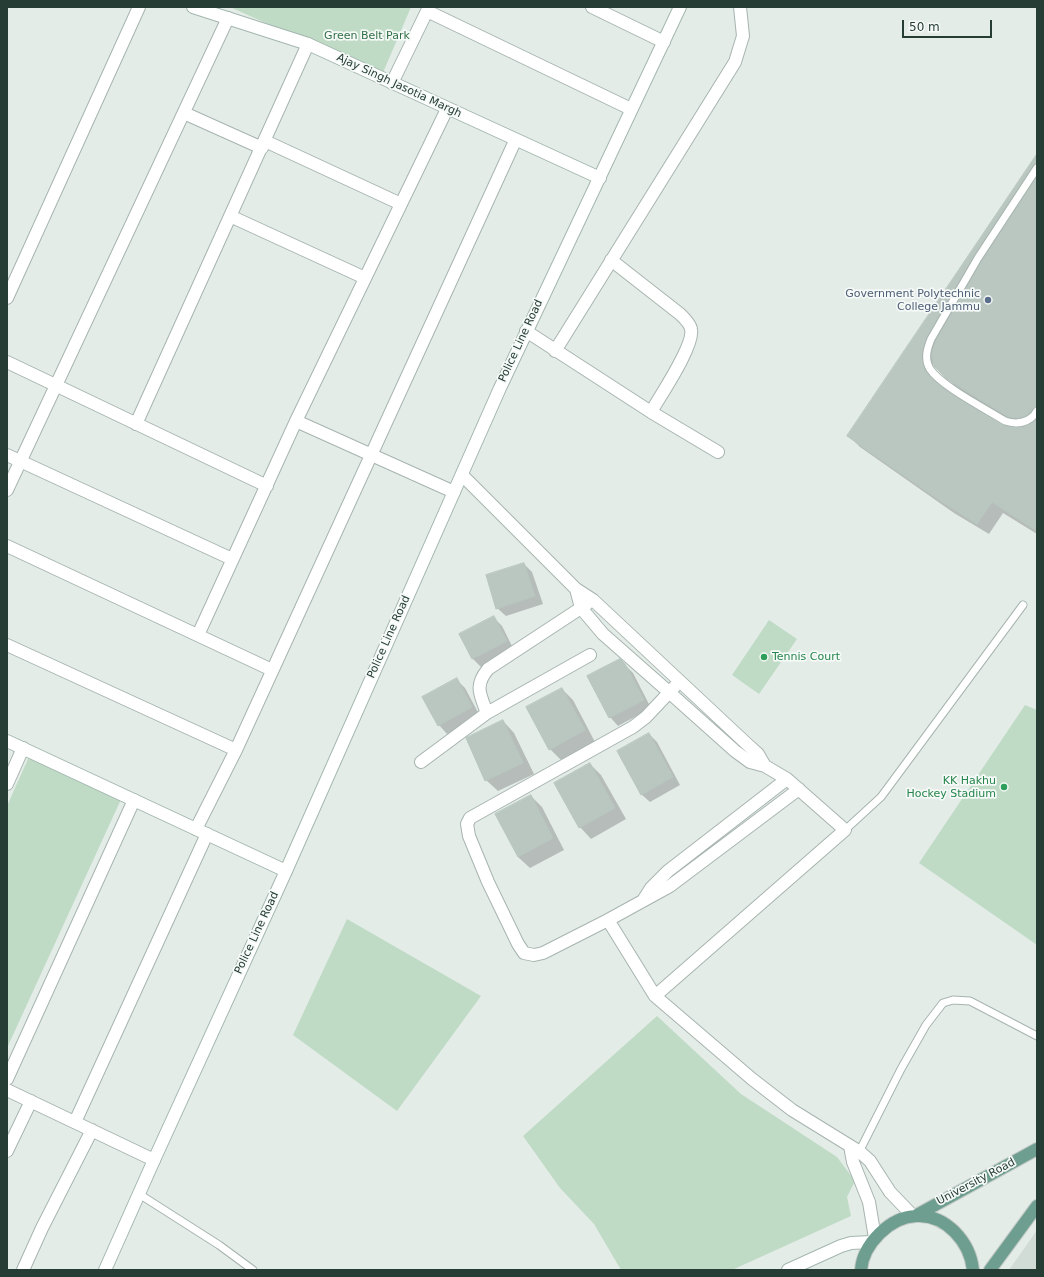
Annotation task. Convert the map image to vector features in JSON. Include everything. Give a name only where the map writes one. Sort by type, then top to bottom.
[{"type":"main road","name":"University Road","points":[[873,1240],[894,1224],[914,1216],[1037,1149]]},
{"type":"main road","points":[[990,1270],[1037,1206]]},
{"type":"main road","points":[[914,1216],[932,1218],[948,1226],[962,1239],[968,1249],[974,1270]]},
{"type":"main road","points":[[861,1270],[864,1256],[873,1240]]},
{"type":"street","points":[[7,298],[12,274],[139,7]]},
{"type":"street","name":"Ajay Singh Jasotia Margh","points":[[193,7],[308,44],[516,141],[600,178]]},
{"type":"street","points":[[592,7],[664,42]]},
{"type":"street","name":"Police Line Road","points":[[105,1270],[286,871],[526,332],[680,7]]},
{"type":"street","points":[[556,351],[735,62],[743,36],[740,7]]},
{"type":"street","points":[[392,84],[428,9],[632,109]]},
{"type":"street","points":[[7,490],[228,18]]},
{"type":"street","points":[[136,424],[308,44]]},
{"type":"street","points":[[198,635],[296,421],[447,109]]},
{"type":"street","points":[[184,113],[264,144],[401,204]]},
{"type":"street","points":[[75,1122],[236,750],[370,454],[516,141]]},
{"type":"street","points":[[230,216],[365,278]]},
{"type":"street","points":[[611,260],[680,314],[691,328],[692,335],[686,350],[651,412]]},
{"type":"street","points":[[526,332],[651,412],[718,452]]},
{"type":"street","points":[[7,362],[267,486]]},
{"type":"street","points":[[296,421],[454,492]]},
{"type":"street","points":[[7,455],[232,559]]},
{"type":"street","points":[[462,475],[576,589],[593,600],[679,682],[758,754],[765,766]]},
{"type":"street","points":[[7,546],[272,670]]},
{"type":"street","points":[[576,589],[581,608],[603,634],[735,751],[750,762],[765,766],[787,779],[845,830],[655,996]]},
{"type":"street","points":[[487,713],[479,689],[479,683],[488,669],[593,600]]},
{"type":"street","points":[[7,644],[236,750]]},
{"type":"street","points":[[421,762],[487,713],[590,655]]},
{"type":"street","points":[[679,682],[670,694],[633,727],[470,818],[467,824],[469,836],[488,882],[518,944],[524,953],[534,955],[543,953],[608,920],[644,899],[655,895],[670,886],[799,789]]},
{"type":"street","points":[[7,741],[286,871]]},
{"type":"street","points":[[7,784],[23,748]]},
{"type":"street","points":[[644,899],[651,888],[668,871],[787,779]]},
{"type":"street","points":[[7,1079],[134,800]]},
{"type":"street","points":[[608,920],[655,996],[752,1079],[792,1110],[854,1153],[870,1161],[890,1192],[914,1216]]},
{"type":"street","points":[[7,1090],[154,1160]]},
{"type":"street","points":[[7,1150],[31,1101]]},
{"type":"street","points":[[23,1270],[42,1228],[92,1130]]},
{"type":"street","points":[[788,1270],[852,1242],[873,1240],[869,1202],[854,1153]]},
{"type":"lane","points":[[1037,168],[978,258],[931,339],[927,348],[926,357],[929,367],[945,383],[1005,421],[1015,423],[1025,422],[1037,411]]},
{"type":"lane","points":[[845,830],[881,797],[1023,605]]},
{"type":"lane","points":[[854,1153],[926,1025],[943,1003],[953,1000],[970,1001],[1037,1036]]},
{"type":"lane","points":[[139,1194],[219,1245],[254,1270]]},
{"type":"shaded area","points":[[1037,1230],[1037,1270],[1009,1270]]},
{"type":"green space","name":"Green Belt Park","points":[[230,7],[411,7],[382,75]]},
{"type":"green space","name":"Tennis Court","points":[[769,620],[797,639],[759,694],[732,675]]},
{"type":"green space","name":"KK Hakhu Hockey Stadium","points":[[1025,705],[1037,710],[1037,945],[919,863]]},
{"type":"green space","points":[[32,750],[123,795],[7,1048],[7,806]]},
{"type":"green space","points":[[347,919],[481,996],[397,1111],[293,1035]]},
{"type":"green space","points":[[657,1016],[741,1094],[837,1157],[855,1181],[847,1197],[851,1216],[732,1270],[621,1270],[594,1224],[560,1188],[523,1136]]},
{"type":"building","points":[[1037,154],[1037,163],[1033,165],[974,255],[927,336],[922,358],[926,371],[940,386],[1002,425],[1014,428],[1024,427],[1037,419],[1037,531],[992,502],[977,524],[942,502],[847,436]]},
{"type":"building","points":[[1037,177],[1037,406],[1025,416],[1014,418],[1007,416],[947,379],[934,366],[932,354],[936,341],[982,261]]},
{"type":"building","points":[[524,563],[535,596],[496,609],[486,575]]},
{"type":"building","points":[[494,616],[507,641],[472,659],[459,634]]},
{"type":"building","points":[[620,659],[625,664],[644,700],[609,718],[587,676]]},
{"type":"building","points":[[457,678],[472,707],[438,726],[422,697]]},
{"type":"building","points":[[562,688],[585,730],[549,750],[526,707]]},
{"type":"building","points":[[503,720],[523,763],[485,781],[466,738]]},
{"type":"building","points":[[649,733],[673,777],[641,795],[617,751]]},
{"type":"building","points":[[590,763],[615,808],[579,828],[554,783]]},
{"type":"building","points":[[531,795],[553,838],[518,857],[495,814]]},
{"type":"place","name":"Government Polytechnic College Jammu","points":[[988,300]]},
{"type":"place","name":"Tennis Court","points":[[764,657]]},
{"type":"place","name":"KK Hakhu Hockey Stadium","points":[[1004,787]]}]
